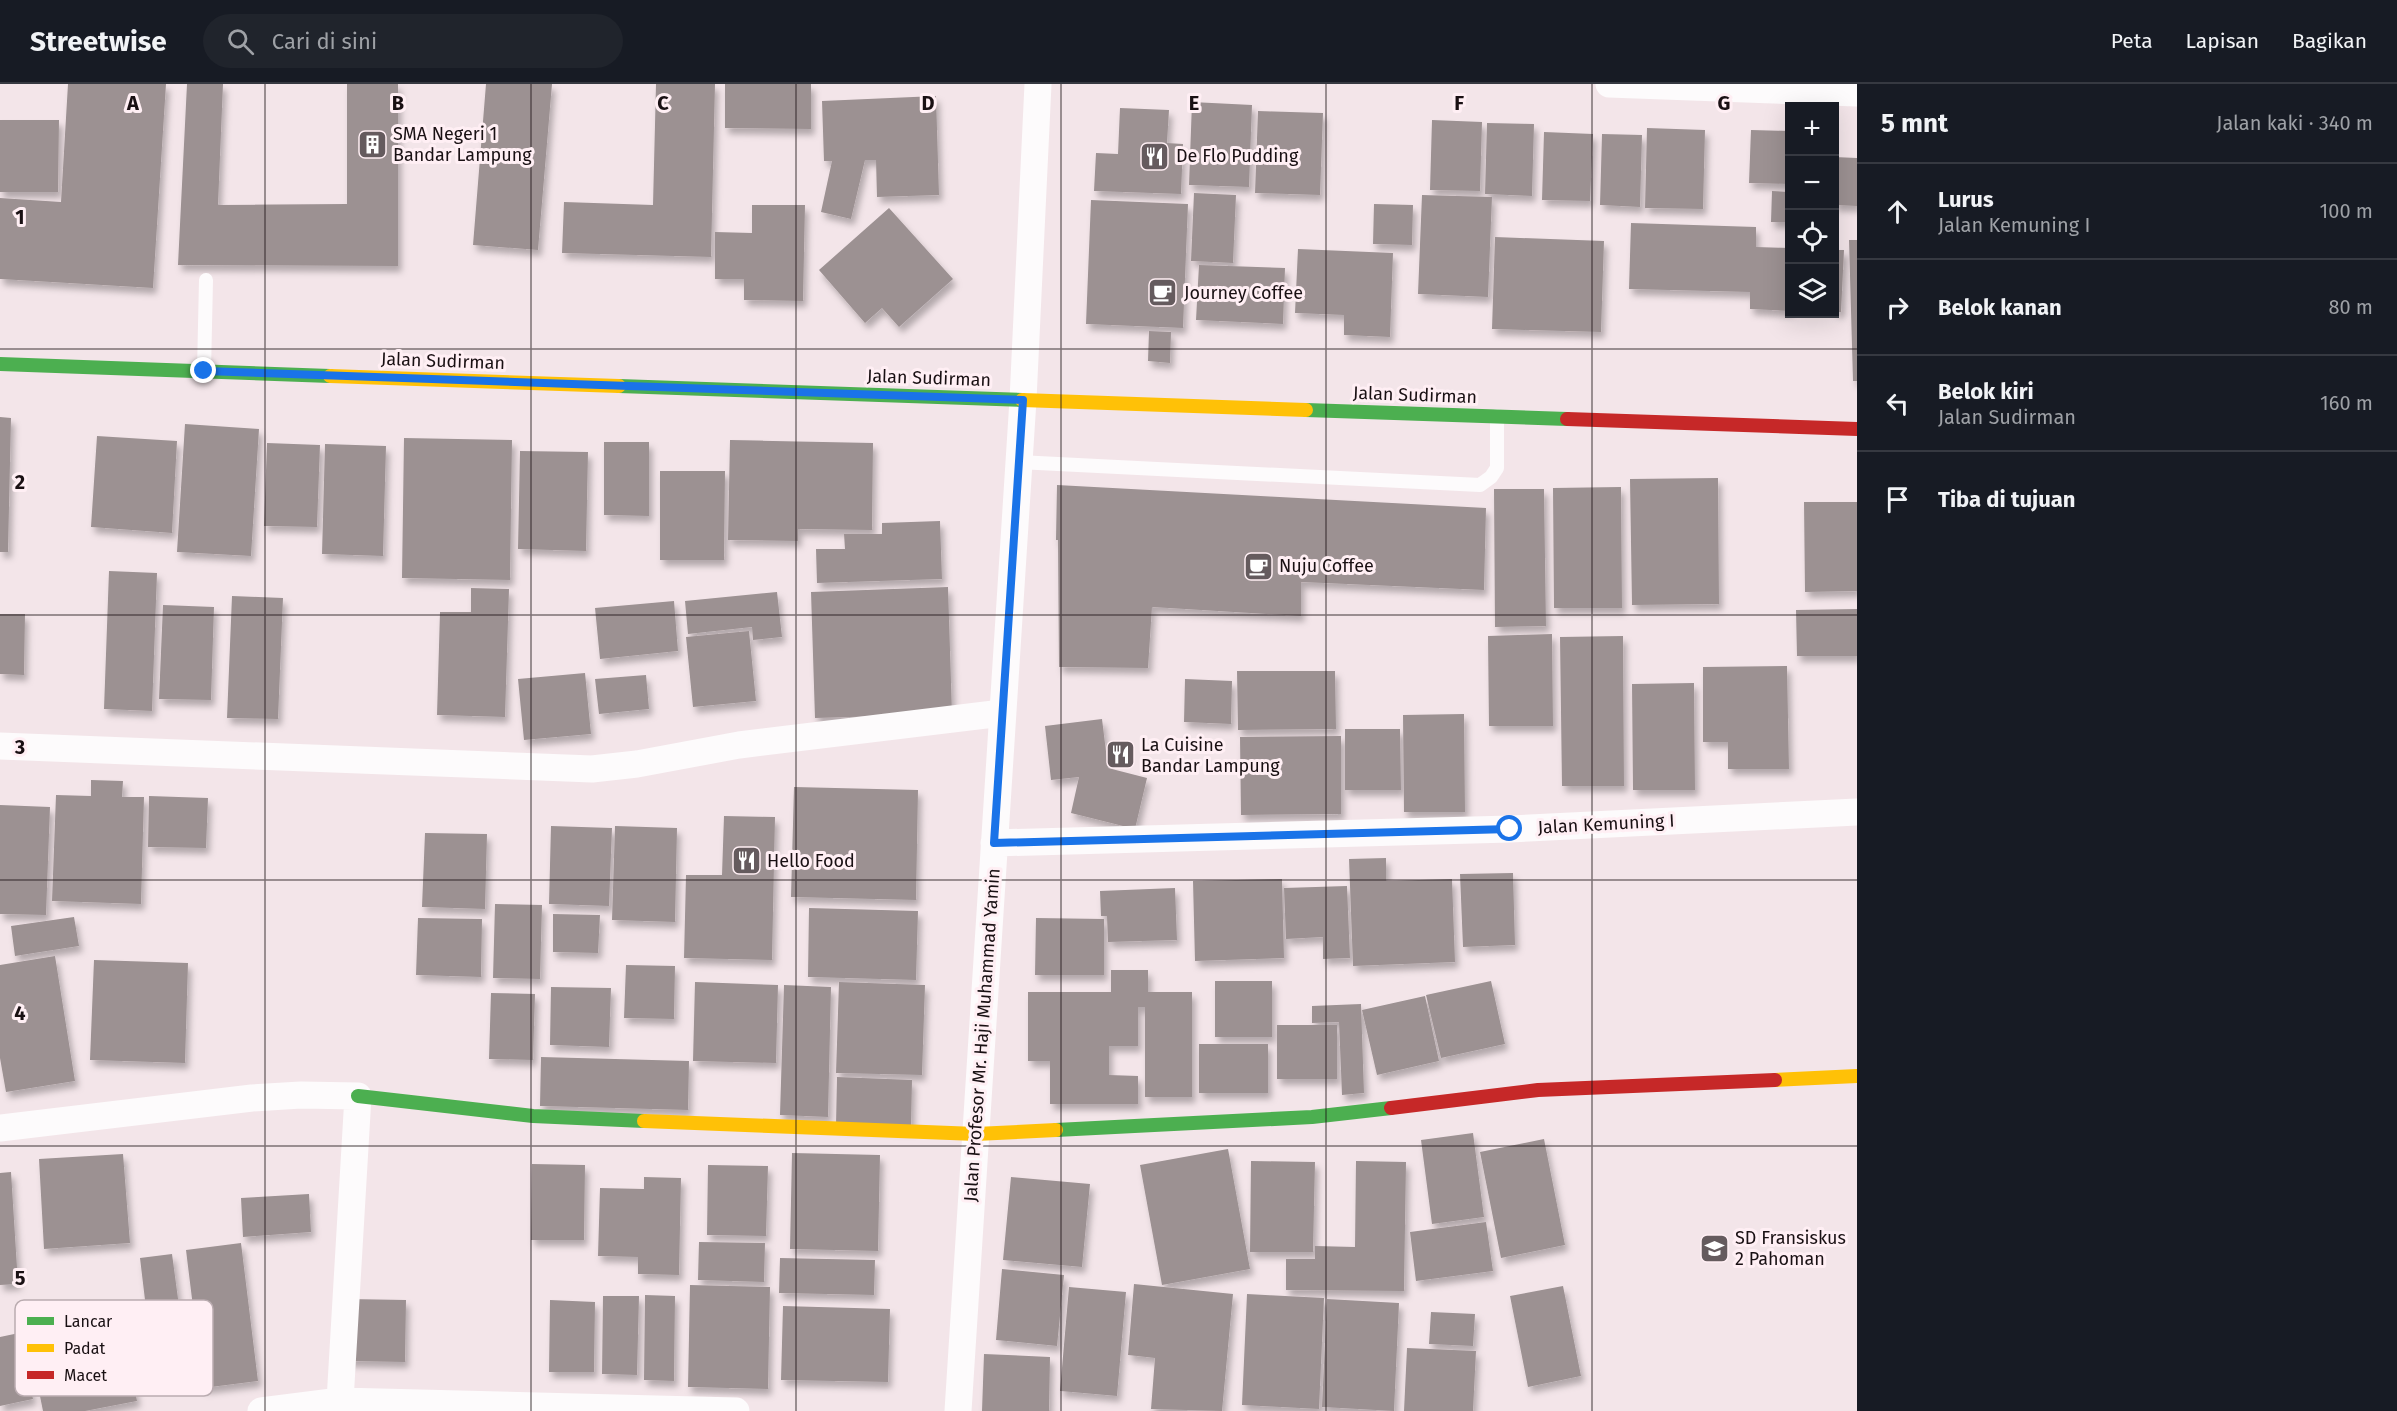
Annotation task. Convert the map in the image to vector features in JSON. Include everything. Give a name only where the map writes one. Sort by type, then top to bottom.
[{"type":"main road","name":"Jalan Sudirman","points":[[0,364],[1857,429]]},
{"type":"main road","points":[[358,1096],[533,1116],[976,1134],[1312,1117],[1538,1090],[1857,1076]]},
{"type":"street","name":"Jalan Profesor Mr. Haji Muhammad Yamin","points":[[958,1411],[1023,400],[1038,84]]},
{"type":"street","points":[[1609,84],[1857,93]]},
{"type":"street","points":[[0,746],[592,769],[637,765],[739,745],[1002,713]]},
{"type":"street","name":"Jalan Kemuning I","points":[[994,843],[1498,829],[1857,812]]},
{"type":"street","points":[[0,1128],[252,1098],[300,1095],[358,1096],[355,1405]]},
{"type":"street","points":[[261,1411],[355,1405],[736,1411]]},
{"type":"lane","points":[[204,371],[206,280]]},
{"type":"lane","points":[[1018,462],[1480,485],[1491,477],[1497,468],[1497,416]]},
{"type":"building","points":[[68,84],[166,84],[153,288],[0,279],[0,198],[61,202]]},
{"type":"building","name":"SMA Negeri 1 Bandar Lampung","points":[[187,84],[223,84],[218,205],[347,204],[347,84],[398,84],[398,266],[178,265]]},
{"type":"building","points":[[486,84],[552,84],[538,250],[473,245]]},
{"type":"building","points":[[656,84],[715,84],[711,257],[562,253],[564,202],[653,205]]},
{"type":"building","points":[[725,84],[811,84],[811,129],[725,128]]},
{"type":"building","points":[[936,96],[939,195],[877,197],[876,160],[865,160],[851,219],[821,212],[832,161],[824,161],[822,101]]},
{"type":"building","points":[[1192,102],[1252,105],[1249,187],[1189,185]]},
{"type":"building","points":[[1120,108],[1169,110],[1167,143],[1183,144],[1181,194],[1094,191],[1096,153],[1118,154]]},
{"type":"building","points":[[1258,111],[1323,113],[1320,195],[1255,193]]},
{"type":"building","points":[[0,120],[59,120],[58,192],[0,192]]},
{"type":"building","points":[[1432,120],[1482,122],[1480,191],[1430,190]]},
{"type":"building","points":[[1487,123],[1534,124],[1532,196],[1485,194]]},
{"type":"building","points":[[1647,128],[1705,130],[1703,209],[1645,208]]},
{"type":"building","points":[[1751,130],[1785,131],[1785,184],[1749,183]]},
{"type":"building","points":[[1544,132],[1593,134],[1590,201],[1542,200]]},
{"type":"building","points":[[1602,134],[1642,135],[1640,207],[1600,205]]},
{"type":"building","points":[[1839,157],[1857,158],[1857,206],[1839,205]]},
{"type":"building","points":[[1772,191],[1785,192],[1785,222],[1771,222]]},
{"type":"building","points":[[1194,193],[1236,195],[1233,263],[1191,261]]},
{"type":"building","points":[[1422,195],[1492,197],[1488,297],[1418,294]]},
{"type":"building","points":[[1091,200],[1188,204],[1183,328],[1086,324]]},
{"type":"building","points":[[1374,204],[1413,205],[1412,245],[1373,244]]},
{"type":"building","points":[[752,205],[805,205],[803,301],[744,300],[744,279],[715,279],[715,232],[752,233]]},
{"type":"building","points":[[889,208],[953,279],[899,327],[882,308],[865,323],[819,270]]},
{"type":"building","points":[[1631,223],[1756,227],[1756,247],[1785,248],[1785,311],[1750,309],[1750,292],[1629,289]]},
{"type":"building","points":[[1495,237],[1604,241],[1601,332],[1492,329]]},
{"type":"building","points":[[1849,240],[1857,240],[1857,381],[1853,381]]},
{"type":"building","points":[[1298,249],[1393,253],[1390,337],[1344,335],[1344,315],[1295,313]]},
{"type":"building","points":[[1839,250],[1844,250],[1841,312],[1839,312]]},
{"type":"building","points":[[1199,265],[1285,268],[1283,324],[1196,320]]},
{"type":"building","points":[[1149,331],[1171,332],[1170,363],[1148,361]]},
{"type":"building","points":[[0,417],[11,418],[8,552],[0,552]]},
{"type":"building","points":[[185,424],[259,429],[251,556],[177,552]]},
{"type":"building","points":[[97,436],[177,441],[172,533],[91,527]]},
{"type":"building","points":[[404,438],[512,440],[510,580],[402,578]]},
{"type":"building","points":[[730,440],[873,443],[872,530],[798,529],[798,541],[728,540]]},
{"type":"building","points":[[604,442],[649,442],[649,516],[604,515]]},
{"type":"building","points":[[267,443],[320,445],[317,527],[264,526]]},
{"type":"building","points":[[325,444],[386,446],[383,556],[322,554]]},
{"type":"building","points":[[520,451],[588,452],[586,551],[518,549]]},
{"type":"building","points":[[660,471],[725,471],[724,560],[660,560]]},
{"type":"building","points":[[1718,478],[1719,604],[1632,605],[1630,479]]},
{"type":"building","points":[[1057,485],[1486,508],[1484,590],[1301,582],[1301,616],[1152,607],[1148,668],[1059,667]]},
{"type":"building","points":[[1621,487],[1622,608],[1554,608],[1553,488]]},
{"type":"building","points":[[1494,489],[1544,489],[1546,626],[1495,627]]},
{"type":"building","points":[[1804,502],[1857,502],[1857,591],[1805,592]]},
{"type":"building","points":[[940,521],[942,579],[817,583],[816,549],[845,549],[844,534],[882,534],[882,523]]},
{"type":"building","points":[[109,571],[157,573],[152,711],[104,709]]},
{"type":"building","points":[[948,587],[952,714],[815,718],[811,592]]},
{"type":"building","points":[[471,588],[509,589],[505,717],[437,715],[440,612],[471,612]]},
{"type":"building","points":[[777,592],[782,637],[753,640],[752,627],[688,634],[685,601]]},
{"type":"building","points":[[232,596],[283,598],[278,719],[227,718]]},
{"type":"building","points":[[674,601],[678,651],[600,659],[595,608]]},
{"type":"building","points":[[163,605],[214,607],[211,700],[159,699]]},
{"type":"building","points":[[1857,609],[1857,656],[1797,656],[1796,610]]},
{"type":"building","points":[[0,614],[25,614],[24,675],[0,674]]},
{"type":"building","points":[[749,631],[756,701],[693,707],[686,637]]},
{"type":"building","points":[[1552,634],[1553,726],[1489,726],[1488,636]]},
{"type":"building","points":[[1623,636],[1624,786],[1562,786],[1560,637]]},
{"type":"building","points":[[1787,666],[1789,769],[1728,769],[1728,742],[1703,742],[1703,667]]},
{"type":"building","points":[[1237,671],[1335,671],[1336,729],[1238,730]]},
{"type":"building","points":[[585,673],[591,734],[524,740],[518,679]]},
{"type":"building","points":[[646,675],[649,709],[599,714],[595,679]]},
{"type":"building","points":[[1185,679],[1232,681],[1231,724],[1184,722]]},
{"type":"building","points":[[1694,683],[1695,790],[1633,790],[1632,684]]},
{"type":"building","points":[[1464,714],[1465,812],[1404,812],[1403,715]]},
{"type":"building","points":[[1102,719],[1108,768],[1147,778],[1135,829],[1071,813],[1079,777],[1051,780],[1045,726]]},
{"type":"building","points":[[1345,729],[1400,729],[1401,790],[1345,790]]},
{"type":"building","points":[[1341,736],[1341,814],[1241,815],[1240,737]]},
{"type":"building","points":[[91,780],[123,781],[122,797],[144,797],[141,904],[52,901],[56,795],[91,796]]},
{"type":"building","points":[[794,787],[918,790],[916,900],[791,897]]},
{"type":"building","points":[[149,796],[208,798],[206,848],[148,847]]},
{"type":"building","points":[[0,805],[50,807],[46,915],[0,914]]},
{"type":"building","points":[[724,816],[775,817],[772,960],[684,958],[686,875],[722,875]]},
{"type":"building","points":[[551,826],[612,828],[609,906],[549,904]]},
{"type":"building","points":[[615,826],[677,828],[675,922],[612,920]]},
{"type":"building","points":[[425,833],[487,834],[485,909],[422,907]]},
{"type":"building","points":[[1386,858],[1386,881],[1452,879],[1455,962],[1353,966],[1349,859]]},
{"type":"building","points":[[1513,873],[1515,945],[1463,947],[1460,874]]},
{"type":"building","points":[[1282,879],[1284,958],[1195,961],[1193,881]]},
{"type":"building","points":[[1347,886],[1350,958],[1323,959],[1323,937],[1286,939],[1284,888]]},
{"type":"building","points":[[1175,888],[1177,940],[1108,942],[1107,916],[1101,916],[1100,891]]},
{"type":"building","points":[[495,904],[542,905],[540,979],[493,978]]},
{"type":"building","points":[[809,908],[918,911],[916,980],[808,977]]},
{"type":"building","points":[[553,914],[600,915],[598,953],[553,952]]},
{"type":"building","points":[[74,917],[79,946],[15,956],[11,926]]},
{"type":"building","points":[[418,918],[482,919],[481,977],[416,975]]},
{"type":"building","points":[[1036,918],[1104,919],[1104,975],[1035,975]]},
{"type":"building","points":[[55,956],[75,1081],[6,1092],[0,1058],[0,965]]},
{"type":"building","points":[[94,960],[188,963],[185,1063],[90,1060]]},
{"type":"building","points":[[626,965],[675,966],[674,1019],[624,1018]]},
{"type":"building","points":[[1111,970],[1148,970],[1148,992],[1192,992],[1192,1097],[1145,1097],[1145,1007],[1138,1007],[1138,1046],[1109,1046],[1109,1075],[1138,1076],[1138,1104],[1050,1104],[1050,1061],[1028,1061],[1028,992],[1111,992]]},
{"type":"building","points":[[1215,981],[1272,981],[1272,1037],[1215,1037]]},
{"type":"building","points":[[1491,981],[1505,1044],[1441,1058],[1426,995]]},
{"type":"building","points":[[695,982],[778,985],[776,1063],[693,1061]]},
{"type":"building","points":[[839,982],[925,985],[922,1075],[836,1073]]},
{"type":"building","points":[[784,985],[831,987],[828,1117],[780,1115]]},
{"type":"building","points":[[551,987],[611,988],[609,1047],[550,1045]]},
{"type":"building","points":[[491,993],[535,994],[533,1060],[489,1059]]},
{"type":"building","points":[[1425,996],[1439,1061],[1377,1075],[1362,1010]]},
{"type":"building","points":[[1361,1004],[1364,1093],[1342,1095],[1339,1022],[1312,1023],[1312,1006]]},
{"type":"building","points":[[1277,1025],[1337,1025],[1337,1079],[1277,1079]]},
{"type":"building","points":[[1199,1044],[1268,1044],[1268,1093],[1199,1093]]},
{"type":"building","points":[[541,1057],[689,1061],[688,1110],[540,1106]]},
{"type":"building","points":[[837,1077],[912,1080],[911,1128],[836,1125]]},
{"type":"building","points":[[1473,1133],[1484,1217],[1432,1224],[1421,1140]]},
{"type":"building","points":[[1544,1139],[1565,1245],[1501,1258],[1480,1152]]},
{"type":"building","points":[[1228,1149],[1250,1269],[1162,1285],[1140,1165]]},
{"type":"building","points":[[792,1153],[880,1155],[878,1251],[790,1249]]},
{"type":"building","points":[[123,1154],[130,1243],[44,1249],[39,1159]]},
{"type":"building","points":[[1251,1161],[1315,1162],[1313,1252],[1250,1252]]},
{"type":"building","points":[[1356,1161],[1406,1162],[1404,1291],[1286,1290],[1286,1259],[1315,1259],[1315,1246],[1355,1247]]},
{"type":"building","points":[[532,1164],[585,1165],[584,1240],[531,1240]]},
{"type":"building","points":[[708,1165],[768,1166],[766,1236],[707,1235]]},
{"type":"building","points":[[11,1172],[18,1284],[0,1285],[0,1173]]},
{"type":"building","points":[[644,1177],[681,1178],[679,1275],[638,1274],[638,1257],[598,1256],[600,1188],[644,1189]]},
{"type":"building","points":[[1011,1177],[1090,1184],[1082,1267],[1003,1260]]},
{"type":"building","points":[[309,1194],[311,1232],[243,1237],[241,1198]]},
{"type":"building","points":[[1486,1222],[1493,1271],[1416,1281],[1410,1232]]},
{"type":"building","points":[[699,1242],[765,1243],[764,1282],[698,1280]]},
{"type":"building","points":[[241,1243],[258,1381],[213,1387],[213,1300],[192,1300],[186,1250]]},
{"type":"building","points":[[172,1254],[178,1300],[145,1300],[140,1258]]},
{"type":"building","points":[[780,1258],[875,1260],[874,1295],[779,1293]]},
{"type":"building","points":[[1002,1269],[1064,1275],[1057,1346],[996,1340]]},
{"type":"building","points":[[1134,1284],[1233,1294],[1222,1411],[1151,1409],[1155,1358],[1128,1355]]},
{"type":"building","points":[[690,1285],[770,1287],[768,1389],[688,1387]]},
{"type":"building","points":[[1563,1286],[1581,1376],[1528,1387],[1510,1296]]},
{"type":"building","points":[[1069,1287],[1126,1292],[1117,1396],[1060,1391]]},
{"type":"building","points":[[1247,1294],[1324,1298],[1319,1409],[1242,1405]]},
{"type":"building","points":[[645,1295],[675,1296],[674,1381],[644,1380]]},
{"type":"building","points":[[603,1296],[639,1296],[637,1375],[602,1374]]},
{"type":"building","points":[[348,1299],[406,1300],[405,1362],[347,1361]]},
{"type":"building","points":[[1327,1299],[1399,1303],[1394,1411],[1322,1407]]},
{"type":"building","points":[[550,1300],[595,1302],[594,1372],[549,1372]]},
{"type":"building","points":[[783,1306],[890,1309],[888,1382],[781,1380]]},
{"type":"building","points":[[1431,1312],[1475,1314],[1473,1346],[1429,1344]]},
{"type":"building","points":[[15,1334],[15,1396],[32,1396],[33,1399],[0,1406],[0,1337]]},
{"type":"building","points":[[1407,1348],[1476,1351],[1473,1411],[1404,1411]]},
{"type":"building","points":[[984,1354],[1050,1357],[1049,1411],[982,1411]]},
{"type":"building","points":[[40,1396],[136,1396],[137,1401],[85,1411],[43,1411]]},
{"type":"traffic: fast","points":[[0,364],[330,376]]},
{"type":"traffic: fast","points":[[619,386],[1022,400]]},
{"type":"traffic: fast","points":[[1306,410],[1567,419]]},
{"type":"traffic: fast","points":[[358,1096],[533,1116],[644,1121]]},
{"type":"traffic: fast","points":[[1056,1130],[1312,1117],[1391,1108]]},
{"type":"traffic: slow","points":[[330,376],[619,386]]},
{"type":"traffic: slow","points":[[1022,400],[1306,410]]},
{"type":"traffic: slow","points":[[1775,1080],[1857,1076]]},
{"type":"traffic: slow","points":[[644,1121],[976,1134],[1056,1130]]},
{"type":"traffic: jam","points":[[1567,419],[1857,429]]},
{"type":"traffic: jam","points":[[1391,1108],[1538,1090],[1775,1080]]},
{"type":"place","name":"SMA Negeri 1 Bandar Lampung","points":[[372,144]]},
{"type":"place","name":"De Flo Pudding","points":[[1155,156]]},
{"type":"place","name":"Journey Coffee","points":[[1163,293]]},
{"type":"place","name":"Nuju Coffee","points":[[1258,566]]},
{"type":"place","name":"La Cuisine Bandar Lampung","points":[[1120,755]]},
{"type":"place","name":"Hello Food","points":[[746,861]]},
{"type":"place","name":"SD Fransiskus 2 Pahoman","points":[[1714,1248]]},
{"type":"route","points":[[204,371],[1023,400],[994,843],[1510,829]]}]
